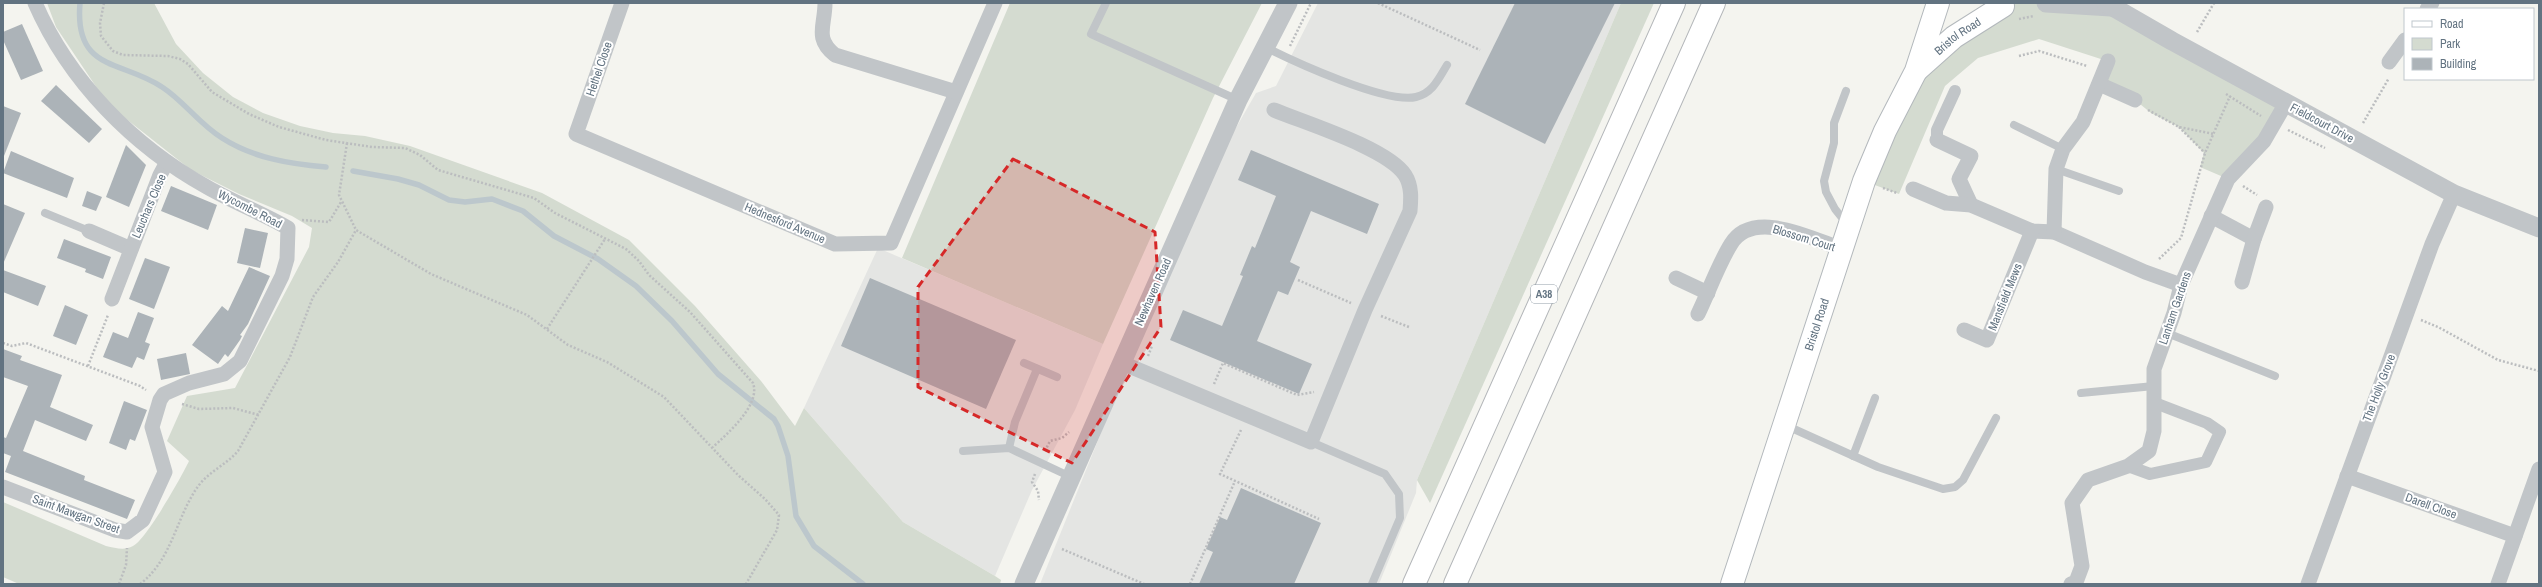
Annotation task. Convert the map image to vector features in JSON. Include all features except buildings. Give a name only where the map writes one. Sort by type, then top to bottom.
[{"type":"main road","name":"A38","points":[[1414,584],[1674,3]]},
{"type":"main road","points":[[1455,584],[1714,3]]},
{"type":"main road","name":"Bristol Road","points":[[1732,584],[1864,181],[1885,131],[1916,71],[1938,3]]},
{"type":"main road","name":"Bristol Road","points":[[1916,71],[1954,37],[2005,8]]},
{"type":"street","name":"Wycombe Road","points":[[35,3],[46,27],[88,90],[124,126],[167,162],[207,188],[288,228],[287,259],[282,276],[240,361],[224,374],[189,383],[162,397]]},
{"type":"street","name":"Hethel Close","points":[[576,134],[622,3]]},
{"type":"street","points":[[825,3],[821,34],[826,47],[835,55],[956,92]]},
{"type":"street","name":"Hednesford Avenue","points":[[576,134],[835,244],[891,243],[995,3]]},
{"type":"street","name":"Newhaven Road","points":[[1024,584],[1238,100],[1288,3]]},
{"type":"street","name":"Fieldcourt Drive","points":[[2041,10],[2108,5],[2454,194],[2539,228]]},
{"type":"street","points":[[2389,62],[2404,41]]},
{"type":"street","points":[[2054,232],[2056,168],[2063,149],[2083,122],[2103,72],[2135,100]]},
{"type":"street","points":[[1956,91],[1937,130],[1937,140],[1971,156],[1959,179],[1971,205]]},
{"type":"street","name":"Lanham Gardens","points":[[2071,584],[2076,582],[2082,566],[2072,503],[2088,480],[2128,466],[2150,451],[2154,431],[2154,369],[2167,333],[2181,285],[2210,216],[2228,179],[2253,154],[2286,103]]},
{"type":"street","points":[[1122,363],[1311,442],[1334,389],[1365,310],[1410,211],[1411,194],[1406,176],[1396,164],[1358,144],[1274,110]]},
{"type":"street","name":"Leuchars Close","points":[[112,299],[167,162]]},
{"type":"street","points":[[1913,189],[1946,203],[1971,205],[2032,230],[2054,232],[2145,272],[2181,285]]},
{"type":"street","name":"The Holly Grove","points":[[2308,584],[2346,476],[2407,316],[2432,244],[2454,194]]},
{"type":"street","points":[[2242,282],[2254,239],[2266,207]]},
{"type":"street","points":[[2210,216],[2254,239]]},
{"type":"street","name":"Blossom Court","points":[[1698,314],[1731,243],[1743,232],[1754,227],[1767,226],[1793,232],[1842,249]]},
{"type":"street","name":"Mansfield Mews","points":[[1964,330],[1987,340],[2032,230]]},
{"type":"street","name":"Leuchars Close","points":[[89,231],[131,249]]},
{"type":"street","points":[[1676,278],[1708,293]]},
{"type":"street","name":"Saint Mawgan Street","points":[[3,487],[115,530],[125,532],[142,520],[165,472],[152,427],[162,397]]},
{"type":"street","points":[[2128,466],[2150,474],[2206,462],[2220,432],[2207,423],[2155,403]]},
{"type":"street","points":[[2498,584],[2539,469]]},
{"type":"street","name":"Darell Close","points":[[2346,476],[2516,536]]},
{"type":"lane","points":[[1106,3],[1091,34],[1238,100]]},
{"type":"lane","points":[[1265,47],[1284,56],[1391,98],[1417,97],[1434,87],[1447,65]]},
{"type":"lane","points":[[1846,91],[1834,124],[1834,142],[1824,181],[1826,192],[1835,210],[1849,226]]},
{"type":"lane","points":[[2014,125],[2063,149]]},
{"type":"lane","points":[[2056,168],[2119,191]]},
{"type":"lane","points":[[45,213],[89,231]]},
{"type":"lane","points":[[2167,333],[2275,376]]},
{"type":"lane","points":[[1024,363],[1057,378]]},
{"type":"lane","points":[[1009,448],[1015,422],[1038,369]]},
{"type":"lane","points":[[2081,393],[2154,386]]},
{"type":"lane","points":[[1852,456],[1875,398]]},
{"type":"lane","points":[[1784,425],[1878,467],[1943,489],[1954,487],[1963,480],[1996,418]]},
{"type":"lane","points":[[1311,442],[1385,474],[1399,494],[1400,518],[1372,584]]},
{"type":"lane","points":[[963,452],[1009,448],[1071,477]]},
{"type":"path","points":[[104,3],[100,23],[101,36],[113,51],[123,55],[168,56],[180,59],[188,64],[212,92],[249,114],[303,135],[384,149],[405,148],[420,155],[438,170],[534,198],[555,213],[632,254],[649,275],[677,300],[721,346],[755,387],[747,410],[736,424],[713,447]]},
{"type":"path","points":[[1284,56],[1311,3]]},
{"type":"path","points":[[1378,3],[1480,50]]},
{"type":"path","points":[[2197,32],[2214,3]]},
{"type":"path","points":[[2005,8],[2041,10]]},
{"type":"path","points":[[2019,56],[2039,51],[2103,72]]},
{"type":"path","points":[[2363,123],[2390,78],[2380,74],[2389,62]]},
{"type":"path","points":[[2145,272],[2181,238],[2204,153],[2214,134],[2238,77]]},
{"type":"path","points":[[2220,90],[2273,122],[2332,151]]},
{"type":"path","points":[[2135,100],[2151,113],[2179,127],[2214,134]]},
{"type":"path","points":[[2179,127],[2204,153]]},
{"type":"path","points":[[347,143],[339,184],[341,202],[356,230],[431,274],[527,315],[568,345],[608,362],[664,397],[738,475],[765,498],[779,515],[777,530],[746,584]]},
{"type":"path","points":[[2228,179],[2255,193],[2266,207]]},
{"type":"path","points":[[1864,181],[1899,194],[1913,189]]},
{"type":"path","points":[[288,228],[300,220],[329,222],[341,202]]},
{"type":"path","points":[[140,584],[159,565],[170,547],[191,498],[200,484],[209,474],[231,459],[259,415],[290,357],[313,297],[338,262],[356,230]]},
{"type":"path","points":[[547,329],[590,266],[605,239]]},
{"type":"path","points":[[1298,280],[1353,304]]},
{"type":"path","points":[[88,366],[112,299]]},
{"type":"path","points":[[1374,313],[1409,327]]},
{"type":"path","points":[[2407,316],[2438,327],[2498,360],[2539,370]]},
{"type":"path","points":[[1141,371],[1155,338]]},
{"type":"path","points":[[3,343],[12,346],[26,343],[140,386],[162,397],[190,407],[205,409],[233,408],[259,415]]},
{"type":"path","points":[[1208,399],[1223,363],[1297,395],[1334,389]]},
{"type":"path","points":[[1248,416],[1220,474],[1319,519]]},
{"type":"path","points":[[1190,584],[1234,481]]},
{"type":"path","points":[[119,584],[126,564],[125,532]]},
{"type":"path","points":[[1059,556],[1065,542]]},
{"type":"path","points":[[1062,549],[1144,584]]},
{"type":"highlighted area","points":[[1013,159],[1155,232],[1161,327],[1072,463],[918,387],[918,287]]},
{"type":"shaded area","points":[[1318,3],[1621,3],[1417,480],[1416,493],[1379,584],[1040,584],[1124,376],[1233,133],[1256,93],[1276,86]]},
{"type":"shaded area","points":[[878,248],[1103,344],[1075,410],[1032,490],[995,576],[903,522],[804,408]]},
{"type":"green space","points":[[47,3],[154,3],[176,44],[203,73],[233,97],[263,113],[300,126],[333,133],[365,136],[410,146],[542,193],[629,240],[695,306],[761,381],[795,426],[804,408],[903,522],[995,576],[1001,580],[1000,584],[19,584],[3,577],[3,502],[106,546],[120,549],[133,546],[139,541],[155,520],[189,461],[167,441],[187,396],[235,388],[309,247],[312,228],[292,216],[239,194],[191,170],[125,118],[105,100],[56,27]]},
{"type":"green space","points":[[1010,3],[1262,3],[1213,98],[1103,344],[902,258]]},
{"type":"green space","points":[[1621,3],[1654,3],[1430,503],[1417,480]]},
{"type":"green space","points":[[2015,3],[2111,7],[2286,103],[2228,179],[2200,167],[2204,153],[2179,127],[2151,113],[2135,100],[2102,85],[2107,61],[2039,39],[1978,58],[1945,86],[1899,194],[1864,181],[1916,71],[2003,6]]},
{"type":"waterway","points":[[80,3],[80,25],[85,41],[93,53],[104,61],[147,78],[162,87],[214,132],[246,151],[285,162],[326,167]]},
{"type":"waterway","points":[[353,171],[398,179],[419,185],[449,200],[465,202],[492,199],[523,211],[554,236],[598,259],[636,286],[672,321],[718,374],[774,419],[778,426],[788,456],[796,516],[814,546],[863,584]]}]
